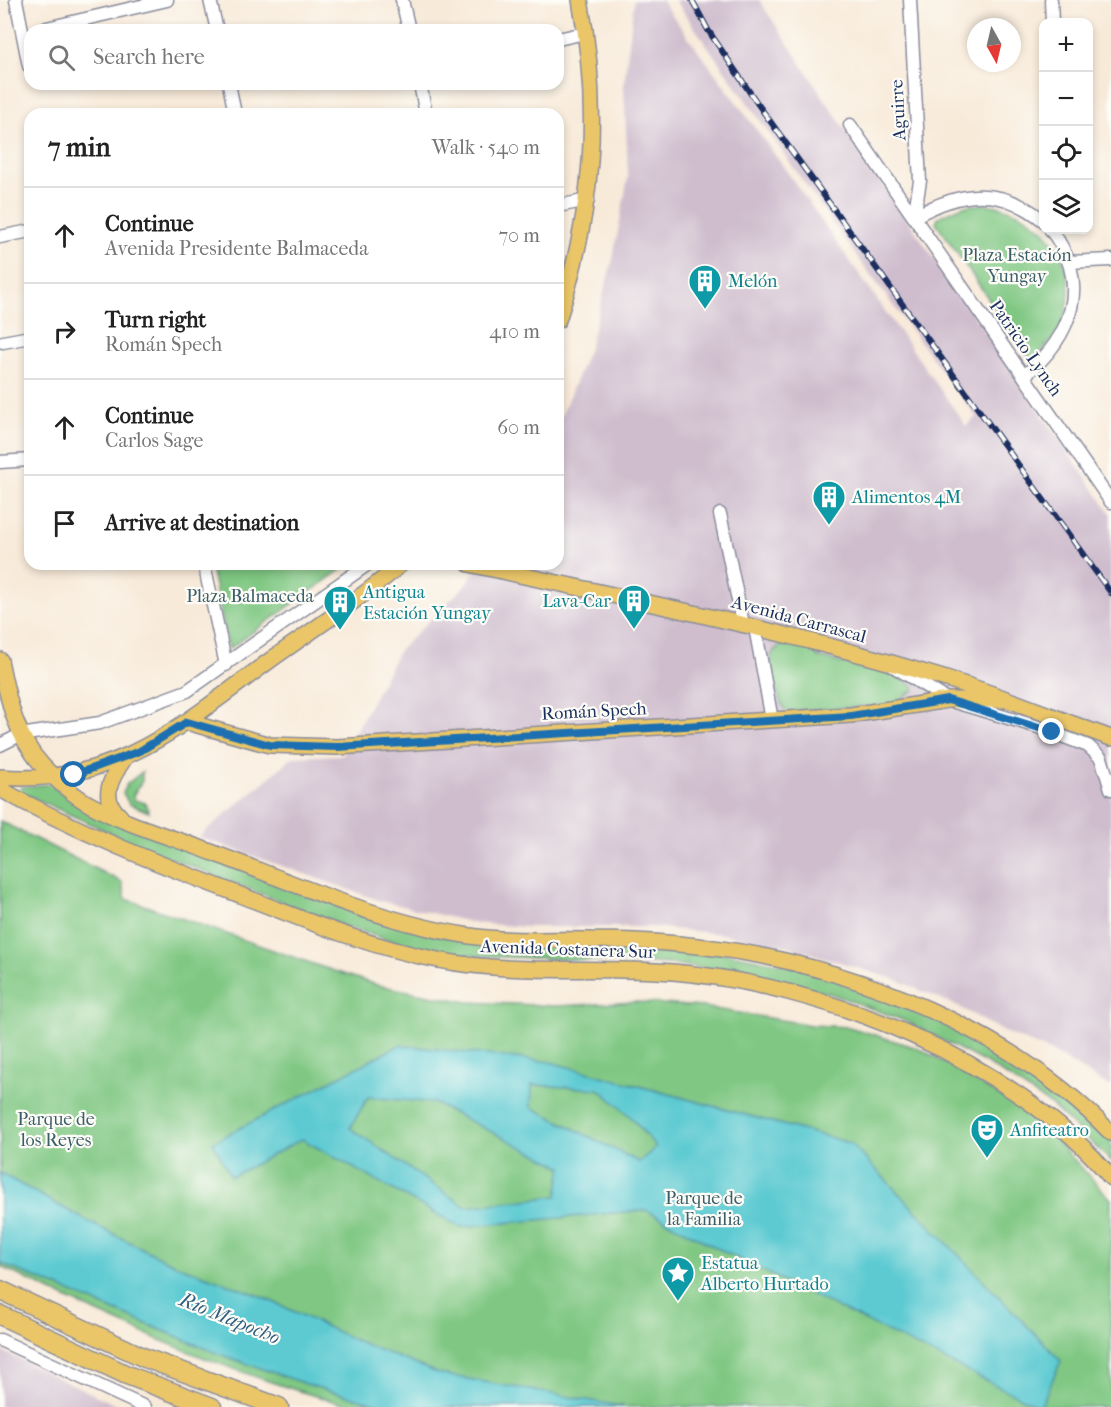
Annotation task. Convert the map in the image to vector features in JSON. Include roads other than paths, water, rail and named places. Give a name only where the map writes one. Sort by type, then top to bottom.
[{"type":"highway","points":[[0,1290],[144,1358],[279,1407]]},
{"type":"highway","points":[[0,1315],[127,1375],[212,1407]]},
{"type":"main road","points":[[564,299],[588,200],[592,113],[580,0]]},
{"type":"main road","points":[[0,777],[74,775],[125,758],[187,722],[393,570]]},
{"type":"main road","name":"Avenida Carrascal","points":[[497,570],[749,625],[888,662],[936,685],[1007,700],[1111,738]]},
{"type":"main road","name":"Avenida Costanera Sur","points":[[0,660],[10,706],[20,735],[54,777],[79,798],[123,818],[323,895],[423,927],[472,936],[526,941],[591,940],[690,945],[763,956],[825,972],[892,995],[950,1021],[1023,1063],[1083,1106],[1111,1133]]},
{"type":"main road","points":[[914,707],[929,699],[936,685]]},
{"type":"main road","name":"Román Spech","points":[[187,722],[254,742],[308,747],[851,716],[948,700],[1007,700]]},
{"type":"main road","points":[[123,818],[111,806],[108,788],[112,775],[125,758]]},
{"type":"main road","name":"Avenida Costanera Sur","points":[[0,789],[48,814],[174,870],[345,935],[390,949],[485,967],[648,970],[706,976],[770,988],[847,1010],[924,1042],[1000,1083],[1067,1132],[1111,1178]]},
{"type":"street","points":[[16,0],[24,26]]},
{"type":"street","points":[[65,24],[167,0]]},
{"type":"street","points":[[210,0],[216,24]]},
{"type":"street","points":[[402,0],[408,24]]},
{"type":"street","name":"Aguirre","points":[[910,0],[920,181],[914,217]]},
{"type":"street","points":[[1051,0],[1052,18]]},
{"type":"street","points":[[564,38],[585,33]]},
{"type":"street","points":[[230,90],[234,108]]},
{"type":"street","points":[[421,90],[425,108]]},
{"type":"street","name":"Patricio Lynch","points":[[850,125],[1111,502]]},
{"type":"street","points":[[914,217],[951,199],[981,195],[1012,201],[1039,218]]},
{"type":"street","points":[[564,205],[588,200]]},
{"type":"street","points":[[0,237],[24,232]]},
{"type":"street","points":[[1024,376],[1054,348],[1068,321],[1073,286],[1069,262],[1054,234]]},
{"type":"street","points":[[1069,262],[1111,260]]},
{"type":"street","points":[[3,342],[24,338]]},
{"type":"street","points":[[0,462],[24,460]]},
{"type":"street","points":[[720,514],[772,720]]},
{"type":"street","points":[[205,570],[226,665]]},
{"type":"street","points":[[0,745],[20,735],[100,723],[187,691],[360,570]]},
{"type":"street","points":[[936,685],[948,700],[1038,727],[1088,746],[1101,758],[1111,789]]},
{"type":"street","points":[[1083,1106],[1111,1125]]},
{"type":"street","points":[[0,1340],[145,1407]]},
{"type":"water","points":[[400,1045],[550,1062],[850,1143],[1061,1361],[1040,1407],[719,1249],[646,1210],[460,1227],[302,1139],[231,1177],[213,1142]],"holes":[[[532,1085],[599,1089],[631,1117],[656,1147],[639,1162],[531,1107]],[[368,1097],[434,1103],[562,1167],[557,1196],[466,1207],[350,1128]]]},
{"type":"water","name":"Río Mapocho","points":[[0,1173],[91,1223],[176,1265],[263,1297],[357,1341],[440,1374],[626,1407],[388,1407],[309,1385],[219,1354],[0,1263]]},
{"type":"railway","points":[[692,0],[708,30],[757,103],[1111,593]]},
{"type":"place","name":"Melón","points":[[705,310]]},
{"type":"place","name":"Alimentos 4M","points":[[829,526]]},
{"type":"place","name":"Lava-Car","points":[[634,630]]},
{"type":"place","name":"Antigua Estación Yungay","points":[[340,631]]},
{"type":"place","name":"Anfiteatro","points":[[987,1159]]},
{"type":"place","name":"Estatua Alberto Hurtado","points":[[678,1302]]},
{"type":"park label","name":"Plaza Estación Yungay","points":[[1017,265]]},
{"type":"park label","name":"Plaza Balmaceda","points":[[250,596]]},
{"type":"park label","name":"Parque de los Reyes","points":[[56,1129]]},
{"type":"park label","name":"Parque de la Familia","points":[[704,1208]]}]
